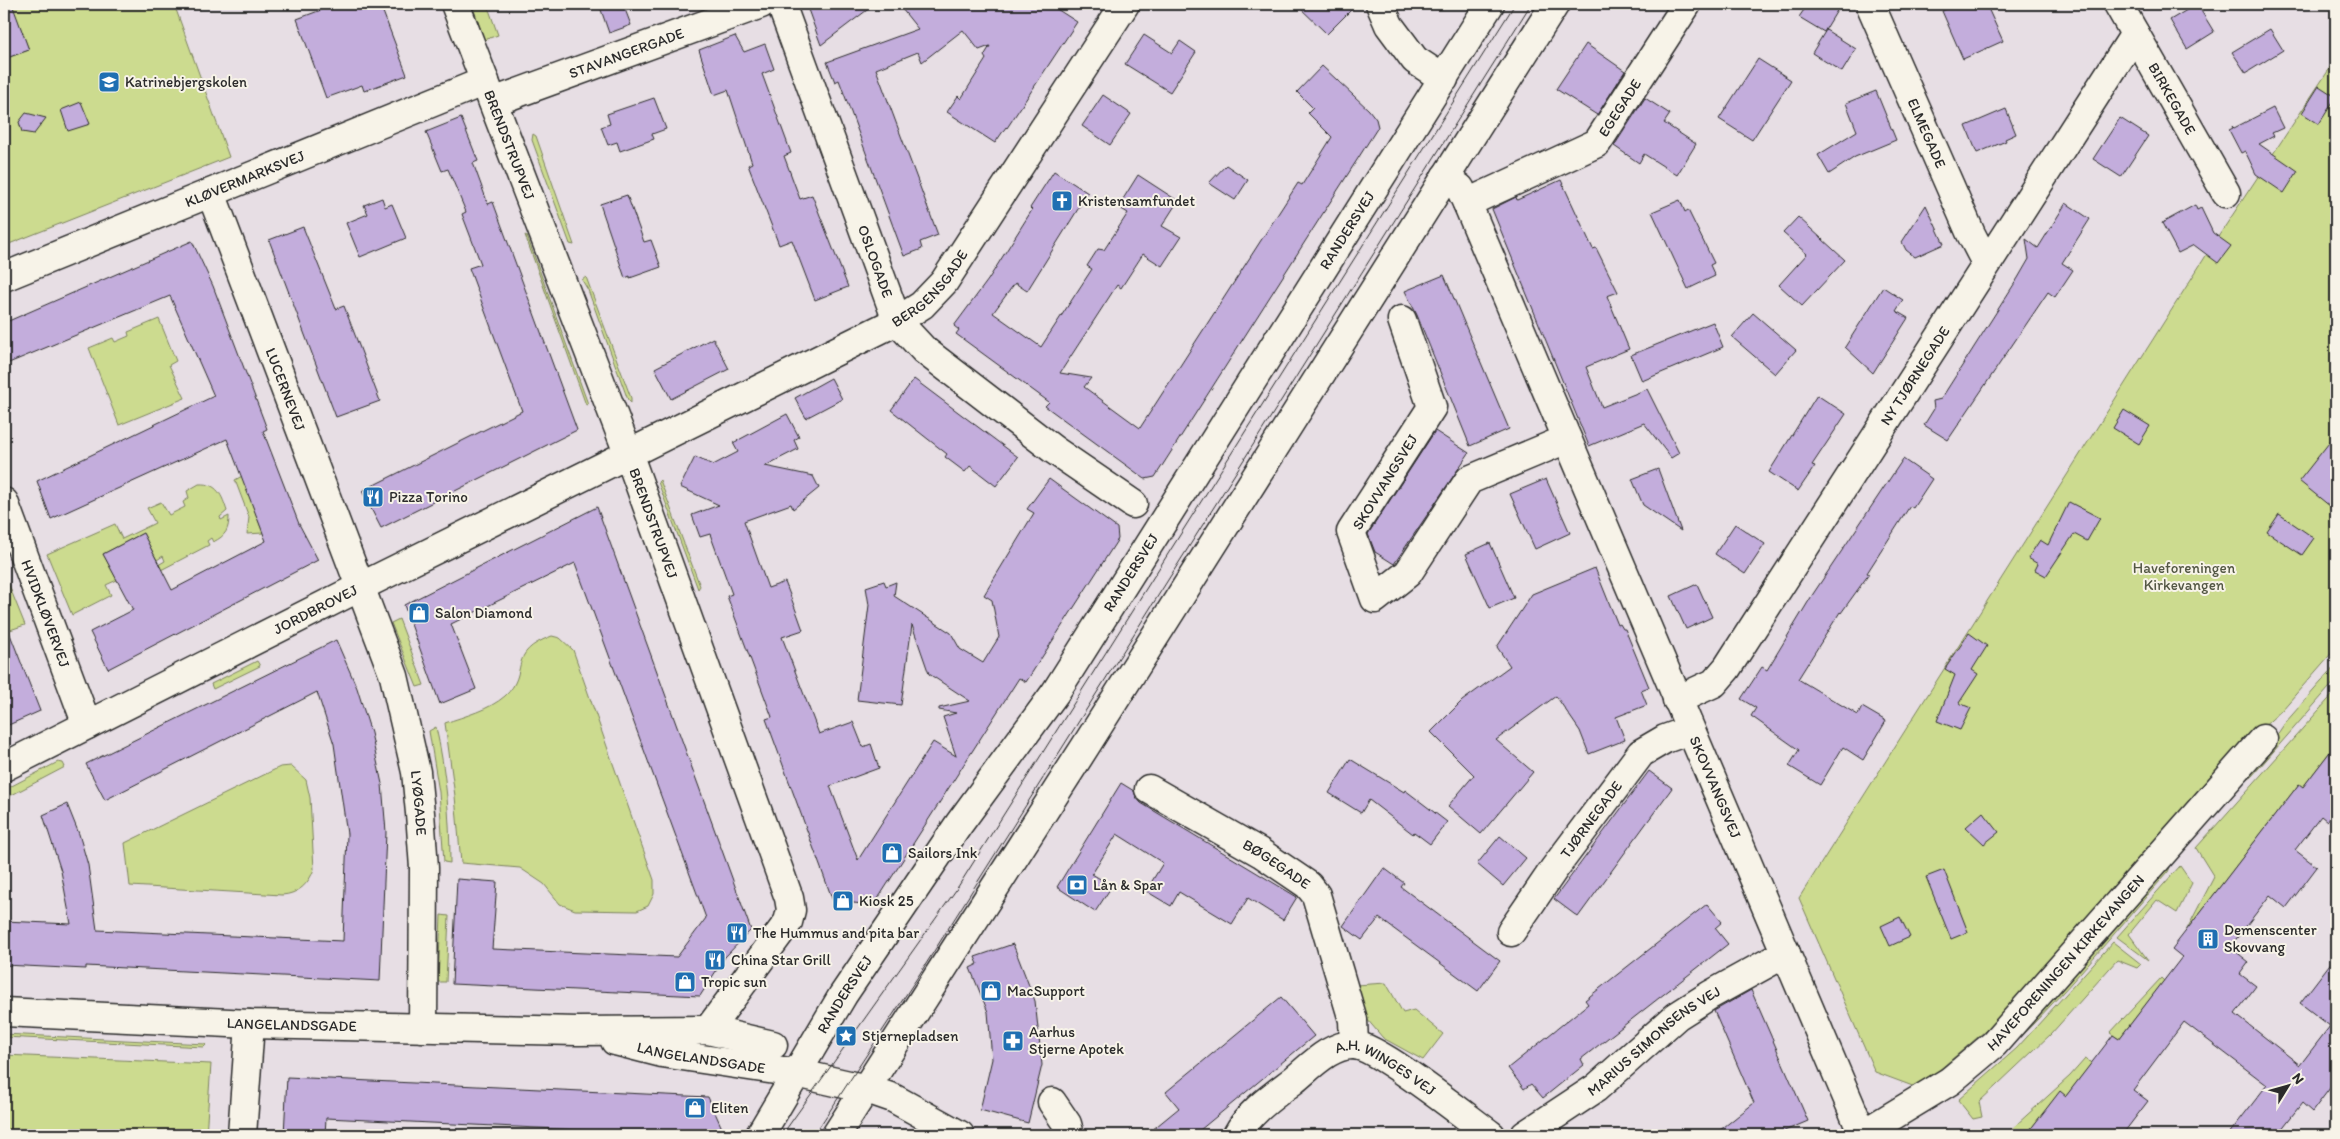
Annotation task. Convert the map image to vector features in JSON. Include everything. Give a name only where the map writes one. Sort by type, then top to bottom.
[{"type":"street","name":"BRENDSTRUPVEJ","points":[[455,4],[628,453],[789,898],[791,910],[788,922],[708,1030]]},
{"type":"street","name":"STAVANGERGADE","points":[[489,91],[762,4]]},
{"type":"street","name":"OSLOGADE","points":[[781,4],[896,321],[924,350],[1054,450],[1134,504]]},
{"type":"street","name":"BERGENSGADE","points":[[628,453],[896,321],[922,305],[944,282],[1125,4]]},
{"type":"street","points":[[1380,4],[1389,24],[1415,60],[1444,79]]},
{"type":"street","name":"RANDERSVEJ","points":[[760,1135],[843,995],[960,824],[1054,693],[1490,4]]},
{"type":"street","points":[[836,1135],[1086,747],[1555,4]]},
{"type":"street","name":"EGEGADE","points":[[1467,203],[1596,143],[1687,4]]},
{"type":"street","name":"ELMEGADE","points":[[1870,4],[1971,234],[1986,263]]},
{"type":"street","name":"BIRKEGADE","points":[[2118,4],[2226,192]]},
{"type":"street","name":"NY TJØRNEGADE","points":[[1677,700],[1714,683],[1727,668],[2135,34]]},
{"type":"street","name":"KLØVERMARKSVEJ","points":[[4,277],[210,192],[489,91]]},
{"type":"street","name":"SKOVVANGSVEJ","points":[[1445,176],[1460,188],[1467,203],[1862,1135]]},
{"type":"street","name":"LUCERNEVEJ","points":[[210,192],[360,587]]},
{"type":"street","name":"SKOVVANGSVEJ","points":[[1402,320],[1432,407],[1351,532],[1375,599],[1408,573],[1469,480],[1567,439]]},
{"type":"street","name":"JORDBROVEJ","points":[[4,767],[628,453]]},
{"type":"street","name":"HVIDKLØVERVEJ","points":[[4,502],[87,726]]},
{"type":"street","name":"LYØGADE","points":[[360,587],[394,676],[416,772],[424,868],[423,1028]]},
{"type":"street","name":"TJØRNEGADE","points":[[1511,932],[1554,869],[1641,754],[1665,739],[1690,730]]},
{"type":"street","name":"HAVEFORENINGEN KIRKEVANGEN","points":[[1862,1135],[1950,1081],[1994,1044],[2263,738]]},
{"type":"street","name":"BØGEGADE","points":[[1150,789],[1261,853],[1308,885],[1316,895],[1353,1020],[1354,1045]]},
{"type":"street","name":"MARIUS SIMONSENS VEJ","points":[[1525,1135],[1596,1088],[1677,1016],[1710,995],[1786,953]]},
{"type":"street","name":"LANGELANDSGADE","points":[[4,1012],[250,1024],[578,1031],[708,1030],[773,1045]]},
{"type":"street","points":[[242,1135],[250,1024]]},
{"type":"street","name":"LANGELANDSGADE","points":[[578,1031],[662,1053],[796,1073],[866,1089],[905,1104],[960,1135]]},
{"type":"street","name":"A.H. WINGES VEJ","points":[[1237,1135],[1242,1125],[1262,1105],[1330,1052],[1354,1045],[1367,1049],[1387,1061],[1491,1135]]},
{"type":"street","points":[[1052,1102],[1067,1124],[1070,1135]]},
{"type":"green space","name":"Katrinebjergskolen","points":[[12,4],[174,4],[229,157],[4,246],[4,59],[29,50],[17,19],[4,23],[4,7]]},
{"type":"green space","points":[[472,4],[487,4],[498,35],[484,40]]},
{"type":"green space","name":"Haveforeningen Kirkevangen","points":[[2336,59],[2336,648],[2282,710],[2214,772],[1991,1026],[1918,1088],[1875,1072],[1799,898],[2214,243]]},
{"type":"green space","points":[[533,134],[536,136],[574,245],[570,244],[532,140]]},
{"type":"green space","points":[[525,235],[527,236],[588,404],[586,405]]},
{"type":"green space","points":[[586,277],[631,398],[631,403],[628,400],[588,290],[582,280]]},
{"type":"green space","points":[[159,319],[176,361],[169,365],[185,398],[119,425],[89,348],[113,338],[115,342],[129,336],[128,332]]},
{"type":"green space","points":[[242,476],[263,533],[247,534],[249,517],[235,480]]},
{"type":"green space","points":[[660,480],[700,586],[698,589],[658,482]]},
{"type":"green space","points":[[199,484],[215,488],[221,496],[227,511],[220,517],[221,520],[229,516],[224,535],[213,542],[211,538],[207,541],[209,545],[161,570],[158,565],[165,561],[163,556],[157,560],[143,533],[103,554],[117,580],[106,585],[111,595],[72,615],[47,554],[115,524],[122,539],[155,523],[147,508],[161,502],[169,515],[185,507],[183,502],[189,498],[187,491]]},
{"type":"green space","points":[[6,578],[25,625],[10,630],[4,613],[4,579]]},
{"type":"green space","points":[[399,619],[424,685],[417,687],[391,623]]},
{"type":"green space","points":[[552,636],[560,638],[573,650],[654,880],[654,894],[648,906],[637,911],[575,910],[560,904],[544,884],[520,868],[461,863],[455,796],[445,723],[484,709],[499,701],[513,687],[523,656],[528,649]]},
{"type":"green space","points":[[257,661],[260,666],[213,689],[211,684]]},
{"type":"green space","points":[[2336,665],[2336,680],[2252,776],[2247,779],[2285,723]]},
{"type":"green space","points":[[2336,691],[2336,744],[2303,787],[2299,784],[2186,931],[2214,877],[2196,848]]},
{"type":"green space","points":[[436,727],[447,795],[450,863],[444,862],[439,792],[429,731]]},
{"type":"green space","points":[[58,762],[63,763],[65,767],[4,799],[4,790]]},
{"type":"green space","points":[[291,766],[306,780],[310,798],[314,869],[306,884],[298,890],[282,895],[130,886],[125,843],[280,767]]},
{"type":"green space","points":[[2171,865],[2168,872],[2042,1014],[2016,1041],[1960,1091],[1960,1087],[2037,1015]]},
{"type":"green space","points":[[2180,866],[2192,883],[2177,913],[2157,900],[2129,934],[2148,960],[2117,937]]},
{"type":"green space","points":[[441,915],[449,916],[446,982],[438,982]]},
{"type":"green space","points":[[2113,942],[2141,964],[2137,968],[2117,960],[2051,1034],[1979,1102],[1982,1117],[1973,1119],[1958,1100],[2017,1048]]},
{"type":"green space","points":[[2161,978],[2164,981],[2119,1039],[2110,1033]]},
{"type":"green space","points":[[1386,983],[1403,1013],[1414,1010],[1443,1034],[1423,1060],[1383,1038],[1366,1018],[1356,985]]},
{"type":"green space","points":[[4,1034],[206,1045],[204,1047],[4,1037]]},
{"type":"green space","points":[[4,1055],[211,1064],[206,1135],[4,1135]]},
{"type":"green space","points":[[2085,1059],[2092,1063],[2066,1096],[2060,1092],[2026,1135],[2005,1135],[2070,1076]]},
{"type":"building","points":[[4,4],[12,4],[29,50],[4,59]]},
{"type":"building","points":[[337,4],[380,4],[407,75],[364,91],[362,85],[326,98],[297,19]]},
{"type":"building","points":[[599,4],[623,4],[631,25],[609,33]]},
{"type":"building","points":[[806,4],[875,4],[821,45]]},
{"type":"building","points":[[898,4],[1049,4],[1077,22],[1007,128],[995,143],[947,112],[958,96],[961,99],[986,59],[984,56],[990,46],[979,50],[963,30],[922,62],[918,52],[876,69],[938,235],[920,242],[922,249],[904,256],[839,80],[835,82],[827,62],[918,29]]},
{"type":"building","points":[[1296,4],[1357,4],[1327,34]]},
{"type":"building","points":[[1808,4],[1841,4],[1824,32],[1799,17]]},
{"type":"building","points":[[1957,4],[1986,4],[2003,41],[1963,59],[1942,11]]},
{"type":"building","points":[[2197,4],[2214,32],[2187,49],[2170,20]]},
{"type":"building","points":[[2270,29],[2283,50],[2246,73],[2232,52]]},
{"type":"building","points":[[1826,30],[1856,49],[1842,72],[1812,53]]},
{"type":"building","points":[[1144,35],[1172,53],[1180,41],[1196,52],[1170,92],[1125,64]]},
{"type":"building","points":[[735,36],[744,52],[765,44],[774,69],[762,74],[791,153],[784,156],[800,199],[812,195],[848,287],[815,300],[792,240],[779,245],[748,165],[752,163],[728,90],[714,95],[699,50]]},
{"type":"building","points":[[1586,44],[1625,71],[1597,115],[1556,89]]},
{"type":"building","points":[[1758,59],[1791,80],[1752,140],[1719,119]]},
{"type":"building","points":[[1322,66],[1369,110],[1376,119],[1378,127],[1155,477],[1145,479],[1045,406],[1049,402],[956,334],[959,330],[954,326],[988,280],[1054,171],[1088,193],[1027,291],[1015,283],[993,313],[1041,347],[1092,269],[1087,266],[1098,249],[1104,250],[1128,213],[1118,207],[1138,175],[1178,201],[1162,226],[1181,237],[1162,266],[1143,254],[1121,288],[1117,285],[1060,373],[1091,378],[1084,387],[1140,428],[1298,183],[1302,185],[1332,137],[1308,113],[1313,108],[1297,92]]},
{"type":"building","points":[[2319,86],[2336,97],[2319,124],[2302,113]]},
{"type":"building","points":[[1876,91],[1896,140],[1855,157],[1829,174],[1818,155],[1857,131],[1846,103]]},
{"type":"building","points":[[1103,95],[1131,114],[1110,145],[1082,126]]},
{"type":"building","points":[[654,98],[666,129],[652,134],[654,139],[620,151],[617,142],[608,145],[601,127],[610,124],[607,114]]},
{"type":"building","points":[[1645,98],[1670,114],[1664,123],[1696,144],[1677,175],[1644,154],[1639,163],[1614,146]]},
{"type":"building","points":[[81,102],[90,124],[68,131],[61,110]]},
{"type":"building","points":[[2273,108],[2283,128],[2272,133],[2274,136],[2259,144],[2298,171],[2284,193],[2256,174],[2245,151],[2241,153],[2229,130],[2233,128],[2232,126],[2234,128]]},
{"type":"building","points":[[2006,109],[2016,134],[2005,139],[2006,141],[1977,153],[1966,126]]},
{"type":"building","points":[[26,113],[46,118],[34,134],[22,132],[19,122]]},
{"type":"building","points":[[461,118],[478,161],[473,163],[488,204],[493,202],[577,430],[381,528],[362,491],[522,411],[469,268],[481,264],[462,214],[466,212],[448,169],[442,171],[426,132]]},
{"type":"building","points":[[2120,118],[2148,136],[2121,177],[2093,159]]},
{"type":"building","points":[[1226,165],[1248,180],[1235,200],[1209,183]]},
{"type":"building","points":[[1561,180],[1593,249],[1596,248],[1618,292],[1607,296],[1629,349],[1586,367],[1602,407],[1647,389],[1679,453],[1671,458],[1644,423],[1589,446],[1492,209],[1516,197],[1517,200]]},
{"type":"building","points":[[627,195],[644,242],[651,240],[661,267],[630,278],[630,276],[625,278],[600,204]]},
{"type":"building","points":[[382,198],[385,207],[392,204],[406,238],[360,257],[346,223],[368,214],[364,205]]},
{"type":"building","points":[[1680,200],[1685,212],[1688,210],[1714,263],[1710,265],[1715,276],[1688,289],[1652,212]]},
{"type":"building","points":[[2066,203],[2090,219],[2062,263],[2073,270],[2055,297],[2048,292],[1948,440],[1924,425],[1934,409],[1933,401],[1941,399],[2029,259],[2026,239],[2038,248]]},
{"type":"building","points":[[1926,205],[1944,244],[1915,257],[1906,250],[1902,242]]},
{"type":"building","points":[[2195,205],[2197,210],[2201,208],[2213,233],[2231,246],[2218,263],[2194,245],[2178,253],[2162,223]]},
{"type":"building","points":[[1798,217],[1845,260],[1802,306],[1779,285],[1807,254],[1783,233]]},
{"type":"building","points":[[303,227],[336,309],[344,306],[380,401],[336,417],[269,240]]},
{"type":"building","points":[[192,241],[213,286],[267,429],[263,431],[299,524],[318,560],[108,669],[90,632],[133,610],[103,554],[143,533],[172,590],[266,541],[227,439],[51,519],[37,481],[214,396],[170,296],[4,365],[4,323]]},
{"type":"building","points":[[1444,275],[1509,429],[1470,446],[1417,315],[1405,291]]},
{"type":"building","points":[[1883,287],[1903,300],[1896,311],[1908,318],[1873,373],[1845,347]]},
{"type":"building","points":[[1753,313],[1796,350],[1775,374],[1732,337]]},
{"type":"building","points":[[1713,322],[1723,347],[1642,381],[1631,355]]},
{"type":"building","points":[[713,338],[729,369],[671,399],[655,368]]},
{"type":"building","points":[[831,378],[842,399],[806,418],[795,398]]},
{"type":"building","points":[[914,379],[1018,457],[996,486],[970,466],[965,472],[945,457],[947,454],[891,410]]},
{"type":"building","points":[[1817,395],[1846,414],[1812,465],[1815,466],[1798,491],[1769,472]]},
{"type":"building","points":[[2124,410],[2150,426],[2139,444],[2113,428]]},
{"type":"building","points":[[787,414],[799,437],[794,440],[798,449],[765,466],[813,476],[819,488],[793,509],[791,504],[744,521],[768,588],[785,582],[803,630],[782,637],[819,734],[853,722],[863,747],[871,744],[879,768],[830,786],[858,860],[933,742],[956,756],[943,717],[956,713],[939,710],[939,708],[970,701],[929,674],[912,625],[901,705],[857,700],[869,605],[866,587],[884,581],[886,586],[896,582],[894,596],[951,633],[960,649],[983,663],[999,637],[992,600],[984,595],[1034,513],[1027,509],[1049,479],[1117,528],[1118,539],[1026,682],[1019,678],[874,905],[833,901],[766,719],[772,717],[727,596],[732,594],[710,534],[700,537],[692,515],[719,505],[680,487],[695,457],[713,465],[738,452],[733,443]]},
{"type":"building","points":[[1435,431],[1469,453],[1394,564],[1375,552],[1368,534]]},
{"type":"building","points":[[2336,434],[2336,511],[2299,481]]},
{"type":"building","points":[[1903,459],[1932,479],[1913,508],[1910,506],[1867,573],[1869,574],[1840,612],[1798,679],[1858,715],[1862,707],[1886,721],[1863,760],[1843,747],[1820,785],[1789,766],[1799,750],[1751,716],[1756,708],[1741,699],[1762,667],[1767,670],[1813,594]]},
{"type":"building","points":[[1658,469],[1681,531],[1643,505],[1632,479]]},
{"type":"building","points":[[1546,479],[1570,533],[1535,549],[1510,494]]},
{"type":"building","points":[[2069,502],[2100,518],[2087,541],[2074,534],[2046,576],[2035,570],[2038,564],[2028,558],[2040,540],[2048,545]]},
{"type":"building","points":[[597,507],[751,930],[725,957],[700,996],[452,984],[457,879],[497,882],[492,949],[677,957],[706,918],[575,563],[451,624],[476,689],[440,704],[404,605]]},
{"type":"building","points":[[2279,514],[2314,538],[2302,555],[2267,532]]},
{"type":"building","points":[[1735,524],[1765,544],[1745,574],[1715,554]]},
{"type":"building","points":[[1490,543],[1514,598],[1490,608],[1466,554]]},
{"type":"building","points":[[1595,568],[1618,625],[1620,624],[1625,629],[1649,687],[1641,690],[1647,705],[1616,717],[1625,740],[1589,754],[1580,731],[1556,696],[1496,740],[1533,772],[1481,834],[1448,806],[1474,775],[1431,732],[1462,701],[1510,666],[1497,647],[1532,594]]},
{"type":"building","points":[[1697,584],[1712,617],[1686,629],[1671,596]]},
{"type":"building","points":[[4,619],[40,711],[4,727]]},
{"type":"building","points":[[1969,633],[1987,646],[1972,670],[1978,674],[1959,703],[1971,708],[1960,730],[1937,721],[1955,675],[1945,669]]},
{"type":"building","points":[[336,640],[357,688],[371,733],[382,784],[386,832],[380,981],[86,966],[86,969],[4,965],[4,921],[71,924],[61,871],[43,815],[67,804],[79,834],[88,865],[97,930],[343,941],[347,834],[334,744],[317,692],[105,800],[86,764]]},
{"type":"building","name":"Demenscenter Skovvang","points":[[2336,744],[2336,810],[2327,821],[2321,816],[2295,850],[2317,867],[2286,908],[2270,895],[2230,947],[2249,962],[2240,974],[2256,986],[2235,1014],[2300,1065],[2330,1026],[2300,1003],[2336,956],[2336,1080],[2312,1112],[2302,1103],[2277,1135],[2228,1135],[2267,1085],[2184,1022],[2133,1090],[2148,1101],[2122,1135],[2026,1135],[2060,1091],[2066,1096],[2113,1035],[2119,1039],[2182,957],[2172,949],[2299,784],[2303,787]]},
{"type":"building","points":[[1350,759],[1404,792],[1405,790],[1447,822],[1430,844],[1414,832],[1413,834],[1369,800],[1361,813],[1329,793]]},
{"type":"building","points":[[1649,771],[1672,788],[1578,917],[1554,899]]},
{"type":"building","points":[[1121,783],[1134,791],[1141,803],[1297,897],[1283,920],[1248,898],[1232,924],[1179,892],[1171,906],[1146,891],[1163,863],[1117,834],[1092,874],[1112,886],[1095,912],[1057,887]]},
{"type":"building","points":[[1983,812],[1999,832],[1984,844],[1966,827]]},
{"type":"building","points":[[1500,836],[1526,858],[1503,886],[1477,864]]},
{"type":"building","points":[[1384,868],[1404,883],[1401,887],[1500,961],[1478,991],[1379,918],[1362,940],[1343,926]]},
{"type":"building","points":[[1944,870],[1968,932],[1951,939],[1926,877]]},
{"type":"building","points":[[1707,904],[1722,922],[1715,928],[1728,944],[1581,1059],[1584,1065],[1543,1098],[1531,1084],[1524,1089],[1508,1068],[1588,1004],[1585,1000]]},
{"type":"building","points":[[1900,917],[1910,937],[1890,946],[1881,926]]},
{"type":"building","points":[[1013,944],[1035,1001],[1042,1065],[1028,1123],[980,1110],[992,1059],[988,1012],[970,968],[978,964],[975,957]]},
{"type":"building","points":[[1751,990],[1808,1121],[1775,1135],[1714,1135],[1754,1103],[1714,1011]]},
{"type":"building","points":[[1281,997],[1314,1036],[1194,1135],[1146,1135],[1179,1108],[1166,1092]]},
{"type":"building","points":[[287,1077],[708,1097],[725,1135],[685,1135],[326,1118],[325,1135],[284,1135]]},
{"type":"tram line","points":[[782,1135],[956,890],[1515,4]]},
{"type":"tram line","points":[[814,1135],[919,975],[1531,4]]},
{"type":"place","name":"Katrinebjergskolen","points":[[109,82]]},
{"type":"place","name":"Kristensamfundet","points":[[1062,201]]},
{"type":"place","name":"Pizza Torino","points":[[373,497]]},
{"type":"place","name":"Salon Diamond","points":[[419,613]]},
{"type":"place","name":"Sailors Ink","points":[[892,853]]},
{"type":"place","name":"Lån & Spar","points":[[1077,885]]},
{"type":"place","name":"Kiosk 25","points":[[843,901]]},
{"type":"place","name":"The Hummus and pita bar","points":[[737,933]]},
{"type":"place","name":"Demenscenter Skovvang","points":[[2208,939]]},
{"type":"place","name":"China Star Grill","points":[[715,960]]},
{"type":"place","name":"Tropic sun","points":[[685,982]]},
{"type":"place","name":"MacSupport","points":[[991,991]]},
{"type":"place","name":"Stjernepladsen","points":[[846,1036]]},
{"type":"place","name":"Aarhus Stjerne Apotek","points":[[1013,1041]]},
{"type":"place","name":"Eliten","points":[[695,1108]]}]
